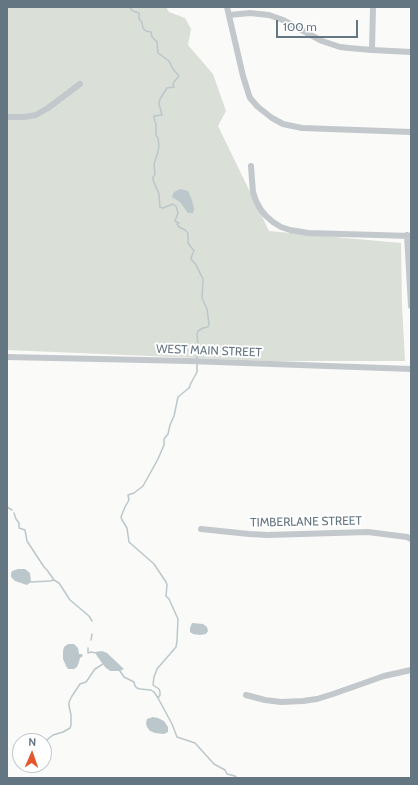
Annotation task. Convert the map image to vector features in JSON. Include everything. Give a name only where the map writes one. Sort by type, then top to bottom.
[{"type":"street","points":[[227,7],[243,76],[250,98],[258,107],[272,118],[283,124],[302,128],[411,132]]},
{"type":"street","points":[[372,50],[373,7]]},
{"type":"street","points":[[229,15],[250,13],[268,15],[283,20],[330,44],[349,48],[411,52]]},
{"type":"street","points":[[7,117],[36,115],[80,84]]},
{"type":"street","points":[[251,166],[253,192],[261,210],[273,222],[290,230],[308,233],[409,235],[411,306]]},
{"type":"street","name":"WEST MAIN STREET","points":[[7,357],[188,361],[411,369]]},
{"type":"street","name":"TIMBERLANE STREET","points":[[201,529],[261,535],[368,532],[407,537],[411,539]]},
{"type":"street","points":[[246,695],[281,702],[317,699],[384,676],[411,670]]},
{"type":"shaded area","points":[[7,7],[166,7],[169,12],[185,18],[191,29],[188,45],[213,74],[226,111],[218,126],[269,231],[401,243],[405,361],[268,361],[7,350]]},
{"type":"shaded area","points":[[181,189],[188,191],[192,200],[194,209],[193,213],[188,213],[180,202],[172,197],[174,192]]},
{"type":"shaded area","points":[[25,569],[30,573],[31,582],[27,585],[15,581],[11,577],[12,571]]},
{"type":"shaded area","points":[[192,623],[203,624],[207,627],[208,631],[206,634],[193,634],[190,632]]},
{"type":"shaded area","points":[[68,644],[74,644],[78,648],[79,654],[82,654],[83,656],[80,658],[77,667],[74,669],[68,669],[63,659],[64,647]]},
{"type":"shaded area","points":[[102,651],[107,653],[124,669],[120,671],[110,671],[105,667],[95,652]]},
{"type":"shaded area","points":[[153,717],[164,721],[168,727],[168,732],[164,734],[150,731],[146,723],[147,719]]},
{"type":"waterway","points":[[129,7],[133,11],[139,13],[139,19],[142,22],[143,28],[146,31],[151,32],[152,37],[157,42],[158,53],[169,61],[179,76],[173,84],[174,87],[167,88],[160,99],[159,104],[162,115],[154,116],[159,146],[154,164],[155,175],[153,180],[159,194],[160,207],[163,208],[173,204],[176,206],[178,213],[175,221],[179,223],[177,224],[179,227],[188,233],[188,243],[194,251],[191,259],[196,265],[203,279],[202,298],[207,309],[209,324],[208,327],[198,331],[197,360]]},
{"type":"waterway","points":[[158,698],[160,692],[159,689],[153,685],[154,677],[157,669],[176,647],[178,619],[169,599],[166,596],[166,582],[154,564],[129,542],[127,528],[121,517],[129,500],[128,495],[134,493],[143,486],[158,459],[164,445],[164,439],[168,434],[174,416],[178,397],[189,388],[197,372],[197,364]]},
{"type":"waterway","points":[[7,507],[12,510]]},
{"type":"waterway","points":[[14,513],[19,523],[19,528],[25,530],[27,541],[44,567],[54,580],[59,583],[70,600],[89,616],[92,621]]},
{"type":"waterway","points":[[31,582],[54,580]]},
{"type":"waterway","points":[[91,640],[92,634]]},
{"type":"waterway","points":[[88,648],[88,653],[96,653]]},
{"type":"waterway","points":[[52,736],[70,728],[71,715],[69,702],[72,696],[80,684],[86,682],[95,669],[103,664]]},
{"type":"waterway","points":[[120,671],[124,677],[134,682],[137,688],[151,690],[154,692],[172,724],[177,737],[195,743],[214,764],[225,770],[227,774],[237,778]]}]
